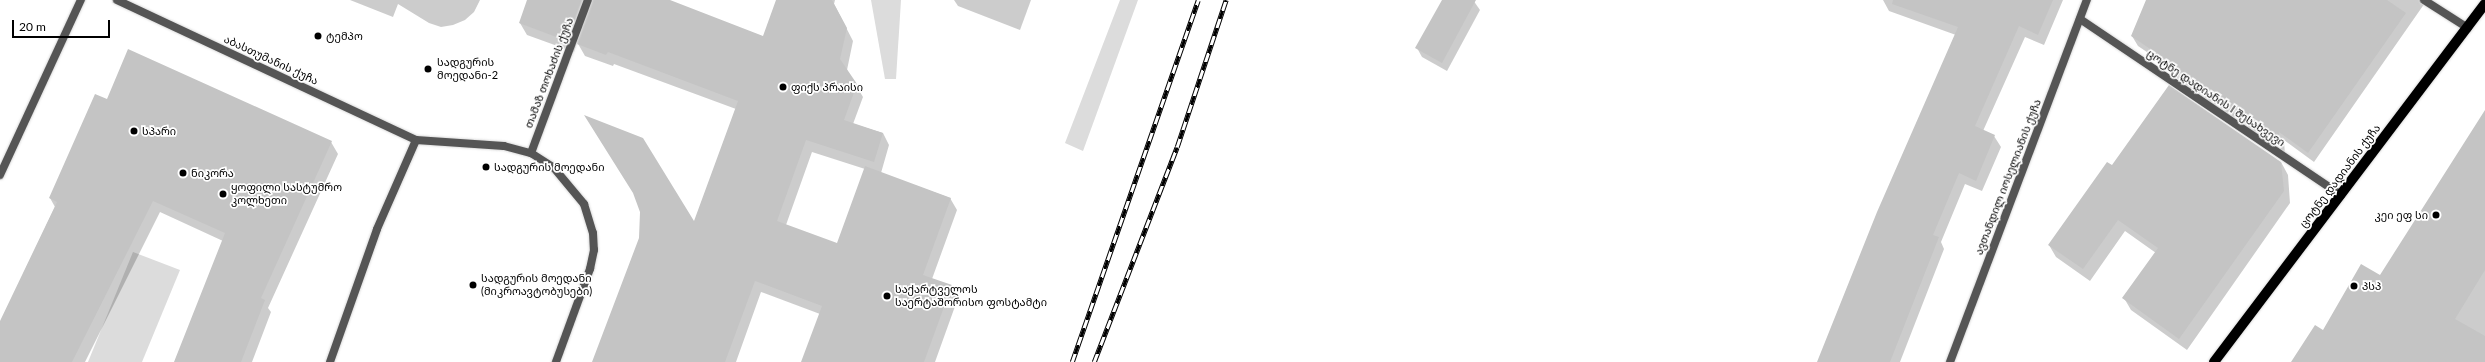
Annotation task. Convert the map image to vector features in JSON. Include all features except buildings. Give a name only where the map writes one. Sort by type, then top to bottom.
[{"type":"main road","name":"ცოტნე დადიანის ქუჩა","points":[[2214,362],[2485,4]]},
{"type":"street","points":[[0,175],[81,0]]},
{"type":"street","name":"აბასთუმანის ქუჩა","points":[[118,0],[416,140]]},
{"type":"street","name":"თამაზ თოხაძის ქუჩა","points":[[531,153],[588,0]]},
{"type":"street","name":"ავთანდილ იოსელიანის ქუჩა","points":[[1950,362],[2087,0]]},
{"type":"street","points":[[2424,0],[2468,28]]},
{"type":"street","name":"ცოტნე დადიანის I შესახვევი","points":[[2080,19],[2341,196]]},
{"type":"street","points":[[330,362],[377,229],[416,140],[504,146],[531,153],[554,168],[570,185],[584,204],[593,233],[594,250],[590,269],[556,362]]},
{"type":"shaded area","points":[[871,0],[901,0],[896,79],[885,79]]},
{"type":"shaded area","points":[[1120,0],[1138,0],[1083,151],[1065,143]]},
{"type":"shaded area","points":[[133,252],[180,270],[142,362],[88,362]]},
{"type":"railway","points":[[1072,362],[1198,0]]},
{"type":"railway","points":[[1094,362],[1177,147],[1226,0]]},
{"type":"place","name":"ტემპო","points":[[318,36]]},
{"type":"place","name":"სადგურის მოედანი-2","points":[[428,69]]},
{"type":"place","name":"ფიქს პრაისი","points":[[783,87]]},
{"type":"place","name":"სპარი","points":[[134,131]]},
{"type":"place","name":"სადგურის მოედანი","points":[[486,167]]},
{"type":"place","name":"ნიკორა","points":[[183,173]]},
{"type":"place","name":"ყოფილი სასტუმრო კოლხეთი","points":[[223,194]]},
{"type":"place","name":"კეი ეფ სი","points":[[2436,215]]},
{"type":"place","name":"სადგურის მოედანი (მიკროავტობუსები)","points":[[473,285]]},
{"type":"place","name":"პსპ","points":[[2354,286]]},
{"type":"place","name":"საქარტველოს საერტაშორისო ფოსტამტი","points":[[887,296]]}]
